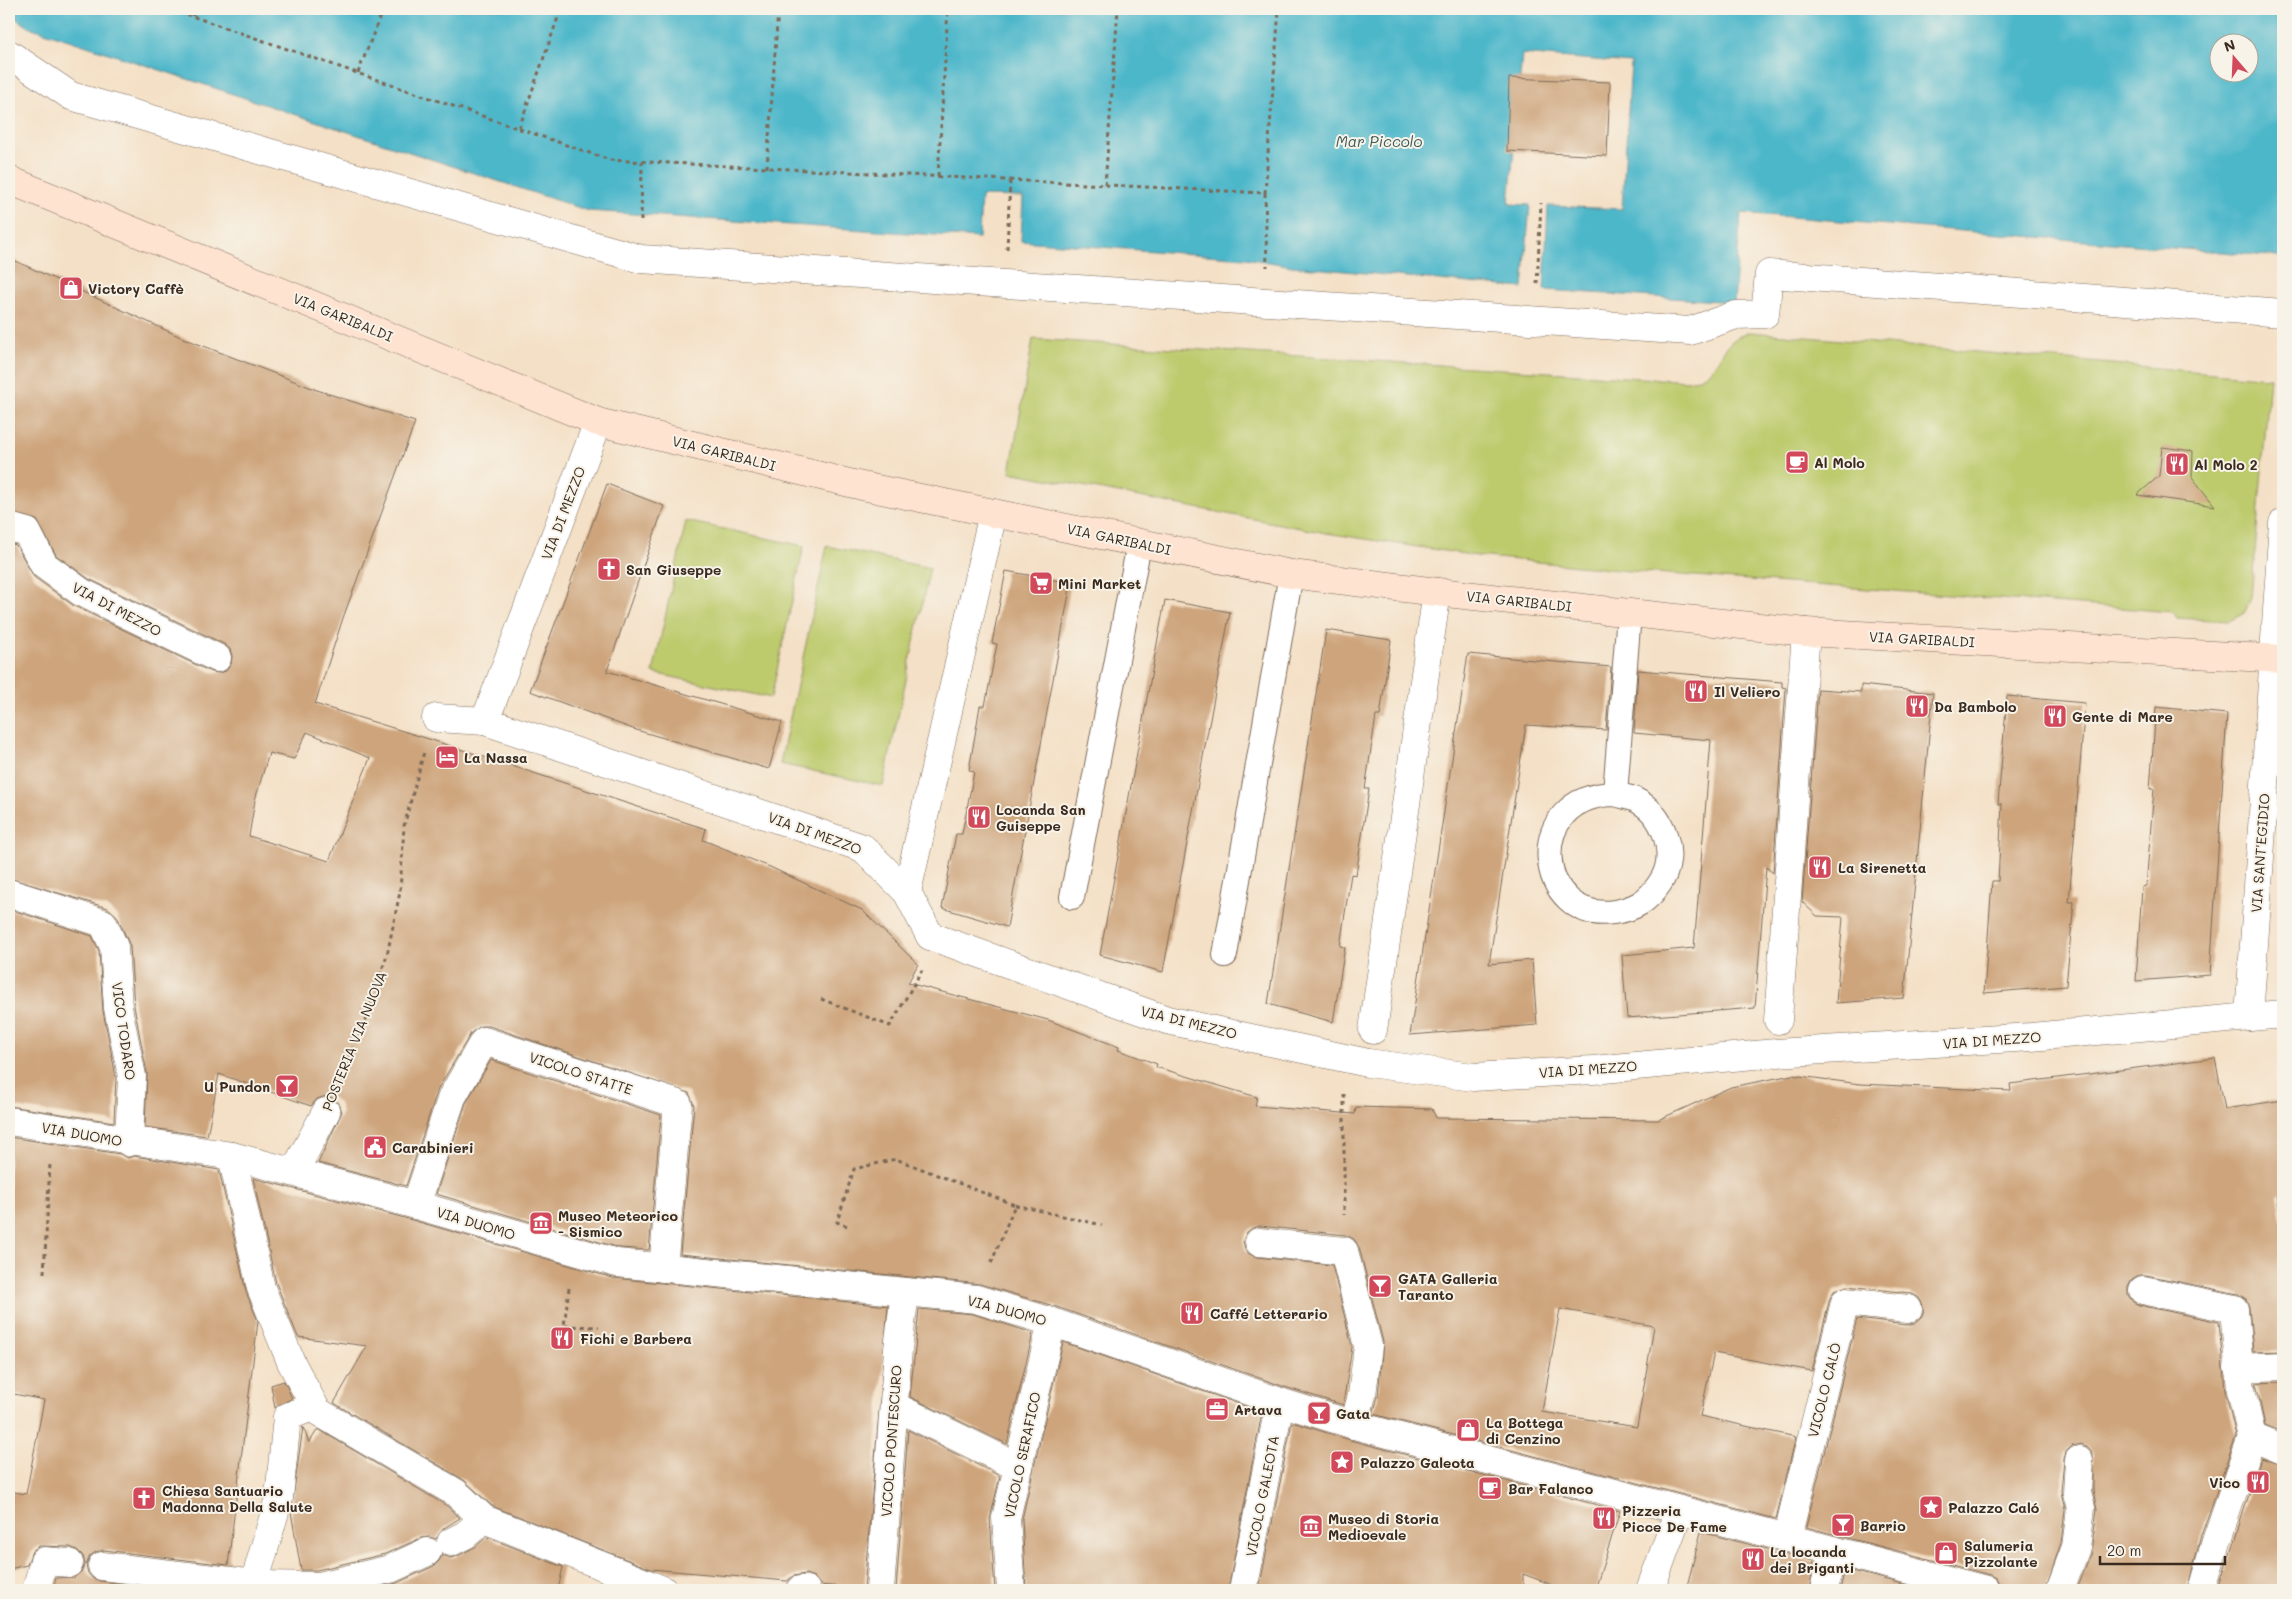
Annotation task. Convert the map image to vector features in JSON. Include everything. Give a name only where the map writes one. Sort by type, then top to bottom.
[{"type":"main road","name":"VIA GARIBALDI","points":[[9,180],[598,422],[862,486],[1291,574],[1437,592],[1806,632],[2278,659]]},
{"type":"street","points":[[9,54],[71,96],[641,259],[1690,331],[1736,315],[1765,314],[1769,274],[2283,313]]},
{"type":"street","name":"VIA DI MEZZO","points":[[598,422],[485,721],[863,848],[907,892],[930,936],[1167,1020],[1368,1063],[1473,1077],[1594,1070],[1776,1053],[2031,1037],[2283,1014]]},
{"type":"street","points":[[907,892],[993,513]]},
{"type":"street","name":"VIA SANT'EGIDIO","points":[[2249,1017],[2278,659],[2283,523]]},
{"type":"street","name":"VIA DI MEZZO","points":[[9,527],[27,532],[44,565],[81,592],[217,658]]},
{"type":"street","points":[[1373,1030],[1437,592]]},
{"type":"street","points":[[1778,1020],[1806,632]]},
{"type":"street","points":[[436,718],[485,721]]},
{"type":"street","name":"VICO TODARO","points":[[9,893],[103,923],[114,947],[118,1008],[132,1076],[129,1142]]},
{"type":"street","name":"VICOLO STATTE","points":[[416,1205],[452,1097],[484,1041],[678,1104],[663,1268]]},
{"type":"street","name":"POSTERIA VIA NUOVA","points":[[294,1172],[326,1112]]},
{"type":"street","name":"VIA DUOMO","points":[[9,1121],[129,1142],[232,1156],[416,1205],[617,1263],[976,1299],[1052,1322],[1280,1402],[1354,1425],[1986,1590]]},
{"type":"street","points":[[232,1156],[261,1288],[290,1362],[317,1411],[456,1493],[484,1519],[663,1590]]},
{"type":"street","points":[[1259,1242],[1344,1251],[1368,1346],[1362,1394],[1354,1425]]},
{"type":"street","points":[[2143,1290],[2234,1309],[2238,1368],[2252,1437],[2216,1541],[2202,1590]]},
{"type":"street","name":"VICOLO PONTESCURO","points":[[880,1590],[905,1292]]},
{"type":"street","name":"VICOLO CALÒ","points":[[1787,1538],[1845,1302],[1908,1309]]},
{"type":"street","name":"VICOLO SERAFICO","points":[[1011,1590],[1006,1518],[1052,1322]]},
{"type":"street","points":[[2238,1368],[2283,1366]]},
{"type":"street","name":"VICOLO GALEOTA","points":[[1243,1590],[1280,1402]]},
{"type":"street","points":[[254,1584],[279,1498],[287,1417],[314,1406]]},
{"type":"street","points":[[894,1406],[1018,1468]]},
{"type":"street","points":[[2252,1437],[2283,1450]]},
{"type":"street","points":[[2060,1590],[2076,1546],[2081,1508],[2077,1494],[2079,1460]]},
{"type":"street","points":[[1650,1590],[1679,1511]]},
{"type":"street","points":[[102,1566],[254,1584],[319,1586],[390,1569],[465,1536],[484,1519]]},
{"type":"street","points":[[1824,1590],[1833,1550]]},
{"type":"street","points":[[36,1590],[44,1561],[69,1563]]},
{"type":"street","points":[[800,1590],[806,1590]]},
{"type":"lane","points":[[1072,897],[1139,544]]},
{"type":"lane","points":[[1226,955],[1291,574]]},
{"type":"lane","points":[[1616,794],[1629,613]]},
{"type":"lane","points":[[1598,794],[1616,794],[1634,799],[1651,811],[1665,833],[1669,853],[1664,877],[1644,902],[1630,910],[1603,914],[1588,910],[1565,896],[1550,869],[1548,846],[1557,821],[1576,803],[1598,794]]},
{"type":"path","points":[[171,9],[610,160],[1265,193]]},
{"type":"path","points":[[192,16],[195,9]]},
{"type":"path","points":[[358,73],[383,9]]},
{"type":"path","points":[[519,128],[561,9]]},
{"type":"path","points":[[768,168],[778,9]]},
{"type":"path","points":[[938,176],[948,9]]},
{"type":"path","points":[[1105,185],[1118,9]]},
{"type":"path","points":[[1267,303],[1265,193],[1279,9]]},
{"type":"path","points":[[641,259],[642,162]]},
{"type":"path","points":[[1005,284],[1010,180]]},
{"type":"path","points":[[1535,321],[1541,202]]},
{"type":"path","name":"POSTERIA VIA NUOVA","points":[[326,1112],[365,1021],[387,955],[400,892],[404,826],[420,760],[436,718]]},
{"type":"path","points":[[821,999],[890,1026],[940,940]]},
{"type":"path","points":[[1344,1251],[1344,1091],[1367,1091],[1368,1063]]},
{"type":"path","points":[[44,1273],[52,1128]]},
{"type":"path","points":[[847,1226],[837,1222],[854,1169],[896,1159],[1015,1205],[1102,1224]]},
{"type":"path","points":[[976,1299],[1015,1205]]},
{"type":"path","points":[[574,1252],[564,1326],[599,1327]]},
{"type":"green space","points":[[1750,332],[2270,378],[2251,598],[2244,614],[2229,621],[2177,618],[2173,612],[1629,571],[1477,556],[1326,533],[1010,472],[1033,339],[1688,381],[1709,372],[1730,343]]},
{"type":"green space","points":[[686,521],[804,546],[771,698],[653,673]]},
{"type":"green space","points":[[827,546],[930,568],[883,786],[780,764]]},
{"type":"water","name":"Mar Piccolo","points":[[9,9],[2283,9],[2283,257],[1741,213],[1734,302],[1544,290],[1548,206],[1622,209],[1631,63],[1522,54],[1509,204],[1530,205],[1523,288],[1292,266],[1246,258],[1021,241],[1023,197],[981,196],[979,238],[589,211],[29,27],[9,14]]},
{"type":"building","points":[[1509,78],[1610,82],[1607,156],[1507,151]]},
{"type":"building","points":[[9,258],[183,338],[317,390],[415,422],[343,618],[315,704],[706,829],[703,840],[770,867],[862,910],[918,964],[908,983],[1048,1020],[1119,1047],[1118,1050],[1157,1064],[1156,1067],[1257,1097],[1255,1106],[1355,1114],[1356,1107],[1432,1109],[1436,1118],[1658,1120],[1731,1087],[1792,1075],[1860,1084],[2011,1091],[2010,1084],[2215,1058],[2225,1109],[2283,1100],[2283,1192],[2277,1194],[2283,1233],[2283,1351],[2253,1352],[2249,1307],[2246,1299],[2238,1294],[2146,1275],[2139,1275],[2132,1279],[2128,1286],[2128,1295],[2133,1302],[2139,1305],[2219,1322],[2225,1391],[2236,1436],[2201,1536],[2187,1590],[2077,1590],[2091,1552],[2097,1510],[2093,1491],[2093,1453],[2088,1447],[2080,1444],[2072,1446],[2066,1452],[2064,1459],[2061,1492],[2065,1509],[2061,1543],[2045,1590],[2001,1590],[1997,1579],[1990,1575],[1806,1527],[1857,1319],[1906,1325],[1915,1323],[1921,1318],[1924,1310],[1918,1297],[1910,1293],[1847,1286],[1834,1291],[1830,1298],[1812,1371],[1714,1353],[1700,1416],[1796,1437],[1776,1519],[1373,1414],[1378,1397],[1383,1342],[1359,1247],[1354,1239],[1346,1235],[1260,1226],[1252,1228],[1247,1232],[1243,1241],[1245,1249],[1249,1254],[1257,1257],[1332,1265],[1352,1347],[1343,1405],[1285,1387],[1057,1307],[980,1284],[680,1254],[694,1105],[689,1093],[489,1026],[481,1026],[471,1033],[438,1089],[406,1186],[318,1163],[342,1112],[339,1103],[333,1098],[326,1096],[317,1099],[311,1106],[219,1074],[207,1136],[145,1127],[147,1073],[134,1006],[130,946],[117,916],[108,908],[9,878],[9,543],[16,545],[34,577],[74,606],[211,672],[219,673],[226,671],[231,664],[232,656],[230,649],[224,644],[89,579],[56,555],[37,520],[9,512]],"holes":[[[307,732],[370,758],[329,861],[249,836],[255,800],[269,753],[294,759]],[[1560,1309],[1654,1326],[1637,1427],[1542,1412]]]},
{"type":"building","name":"Al Molo 2","points":[[2162,447],[2193,451],[2192,477],[2215,506],[2137,495],[2159,476]]},
{"type":"building","points":[[607,484],[664,506],[607,671],[782,722],[769,769],[633,729],[530,691]]},
{"type":"building","points":[[1006,571],[1071,583],[1007,927],[942,908],[956,834],[962,834],[974,772],[969,770],[980,706],[985,706],[997,644],[992,643]]},
{"type":"building","points":[[1165,600],[1230,612],[1163,972],[1100,955]]},
{"type":"building","points":[[1326,630],[1391,640],[1380,716],[1376,716],[1365,789],[1369,789],[1356,875],[1351,874],[1340,946],[1345,947],[1333,1022],[1268,1004]]},
{"type":"building","points":[[1468,654],[1611,667],[1606,730],[1526,725],[1489,964],[1532,960],[1537,1025],[1410,1035]]},
{"type":"building","points":[[1638,670],[1782,682],[1782,687],[1786,688],[1773,873],[1766,867],[1755,1008],[1627,1018],[1622,955],[1694,948],[1711,740],[1634,733]]},
{"type":"building","points":[[1861,685],[1933,693],[1904,998],[1836,1003],[1843,917],[1817,916],[1802,902],[1818,689],[1861,692]]},
{"type":"building","points":[[2007,696],[2085,703],[2069,902],[2074,902],[2066,986],[1984,993],[1992,881],[1998,881],[2002,804],[1998,804]]},
{"type":"building","points":[[2156,707],[2227,714],[2210,975],[2136,981],[2142,887],[2146,886],[2154,789],[2150,789]]},
{"type":"building","points":[[9,909],[92,936],[99,951],[103,1011],[116,1077],[114,1122],[9,1106]]},
{"type":"building","points":[[491,1060],[661,1115],[649,1250],[620,1248],[436,1194],[466,1103]]},
{"type":"building","points":[[9,1137],[120,1154],[128,1158],[134,1156],[219,1170],[246,1292],[258,1321],[228,1565],[104,1550],[90,1556],[86,1565],[88,1573],[92,1578],[100,1581],[175,1590],[53,1590],[56,1578],[75,1577],[82,1571],[85,1564],[83,1556],[77,1550],[70,1547],[39,1546],[32,1551],[27,1565],[9,1569],[9,1491],[26,1494],[44,1400],[9,1393]]},
{"type":"building","points":[[253,1178],[412,1220],[613,1278],[888,1306],[864,1589],[820,1585],[814,1577],[806,1574],[793,1576],[787,1581],[651,1569],[492,1506],[464,1480],[334,1403],[367,1346],[298,1337],[276,1283]]},
{"type":"building","points":[[919,1309],[973,1314],[1033,1333],[1007,1444],[910,1397]]},
{"type":"building","points":[[1063,1342],[1262,1412],[1228,1590],[1026,1590],[1022,1519]]},
{"type":"building","points":[[284,1381],[292,1398],[275,1408],[271,1385]]},
{"type":"building","points":[[2283,1382],[2283,1433],[2265,1426],[2256,1383]]},
{"type":"building","points":[[1292,1422],[1350,1440],[1620,1511],[1595,1590],[1566,1590],[1523,1574],[1523,1590],[1259,1590]]},
{"type":"building","points":[[303,1427],[309,1443],[318,1429],[447,1506],[460,1518],[444,1528],[436,1539],[429,1537],[421,1538],[385,1554],[317,1570],[301,1570],[291,1512]]},
{"type":"building","points":[[908,1430],[1000,1476],[990,1519],[995,1590],[896,1590]]},
{"type":"building","points":[[2261,1458],[2283,1465],[2283,1590],[2218,1590]]},
{"type":"building","points":[[1701,1532],[1814,1561],[1809,1590],[1686,1590]]},
{"type":"building","points":[[487,1537],[563,1567],[558,1590],[368,1590],[397,1583],[434,1566],[442,1555],[450,1558],[458,1556],[475,1547]]},
{"type":"building","points":[[1845,1569],[1925,1590],[1840,1590]]},
{"type":"place","name":"Victory Caffè","points":[[71,288]]},
{"type":"place","name":"Al Molo","points":[[1797,462]]},
{"type":"place","name":"Al Molo 2","points":[[2177,464]]},
{"type":"place","name":"San Giuseppe","points":[[609,569]]},
{"type":"place","name":"Mini Market","points":[[1041,583]]},
{"type":"place","name":"Il Veliero","points":[[1696,691]]},
{"type":"place","name":"Da Bambolo","points":[[1917,706]]},
{"type":"place","name":"Gente di Mare","points":[[2055,716]]},
{"type":"place","name":"La Nassa","points":[[447,757]]},
{"type":"place","name":"Locanda San Guiseppe","points":[[979,817]]},
{"type":"place","name":"La Sirenetta","points":[[1820,867]]},
{"type":"place","name":"U Pundon","points":[[287,1086]]},
{"type":"place","name":"Carabinieri","points":[[375,1147]]},
{"type":"place","name":"Museo Meteorico - Sismico","points":[[541,1223]]},
{"type":"place","name":"GATA Galleria Taranto","points":[[1380,1286]]},
{"type":"place","name":"Caffé Letterario","points":[[1192,1313]]},
{"type":"place","name":"Fichi e Barbera","points":[[562,1338]]},
{"type":"place","name":"Artava","points":[[1217,1409]]},
{"type":"place","name":"Gata","points":[[1319,1413]]},
{"type":"place","name":"La Bottega di Cenzino","points":[[1468,1430]]},
{"type":"place","name":"Palazzo Galeota","points":[[1342,1462]]},
{"type":"place","name":"Vico","points":[[2258,1482]]},
{"type":"place","name":"Bar Falanco","points":[[1490,1488]]},
{"type":"place","name":"Chiesa Santuario Madonna Della Salute","points":[[144,1498]]},
{"type":"place","name":"Palazzo Caló","points":[[1931,1507]]},
{"type":"place","name":"Pizzeria Picce De Fame","points":[[1604,1518]]},
{"type":"place","name":"Barrio","points":[[1843,1525]]},
{"type":"place","name":"Museo di Storia Medioevale","points":[[1311,1526]]},
{"type":"place","name":"Salumeria Pizzolante","points":[[1946,1553]]},
{"type":"place","name":"La locanda dei Briganti","points":[[1753,1559]]}]
